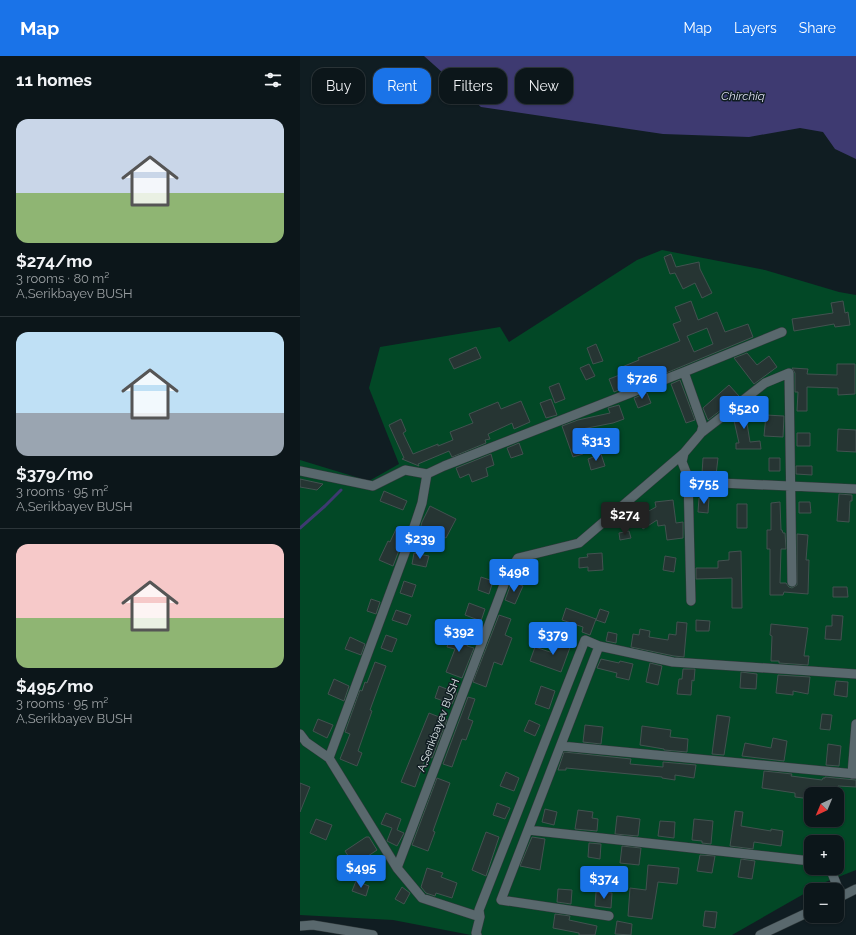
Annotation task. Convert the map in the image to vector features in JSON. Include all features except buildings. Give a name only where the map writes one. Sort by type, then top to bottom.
[{"type":"street","points":[[300,471],[373,486],[405,470],[427,474],[782,332]]},
{"type":"street","points":[[684,372],[703,426],[701,434]]},
{"type":"street","name":"A,Serikbayev BUSH","points":[[397,868],[508,574],[518,558],[579,543],[684,453],[701,434],[765,383],[789,374],[791,487]]},
{"type":"street","points":[[684,453],[682,462],[688,477],[691,601]]},
{"type":"street","points":[[330,758],[410,540],[422,503],[427,474]]},
{"type":"street","points":[[688,477],[698,482],[856,489]]},
{"type":"street","points":[[791,487],[792,582]]},
{"type":"street","points":[[478,935],[476,933],[480,917],[479,910],[585,640],[599,646],[673,662],[856,674]]},
{"type":"street","points":[[599,646],[501,900],[609,916]]},
{"type":"street","points":[[561,746],[854,774],[856,724]]},
{"type":"street","points":[[300,734],[306,742],[330,758],[397,868],[422,898],[480,917]]},
{"type":"street","points":[[528,830],[804,860]]},
{"type":"street","points":[[844,895],[856,889]]},
{"type":"street","points":[[760,935],[804,914]]},
{"type":"street","points":[[300,926],[313,925],[373,935]]},
{"type":"green space","points":[[662,250],[765,270],[839,292],[856,295],[856,870],[844,875],[844,835],[804,835],[804,875],[843,875],[823,883],[804,883],[804,894],[732,935],[471,935],[393,920],[300,915],[300,460],[369,481],[399,464],[369,388],[380,347],[500,327],[509,342],[637,260]]},
{"type":"water","name":"Chirchiq","points":[[424,56],[856,56],[856,159],[835,149],[823,132],[800,128],[749,137],[663,134],[481,107],[478,104],[507,104],[507,68],[439,68],[439,69]]},
{"type":"waterway","points":[[300,528],[341,490]]}]
